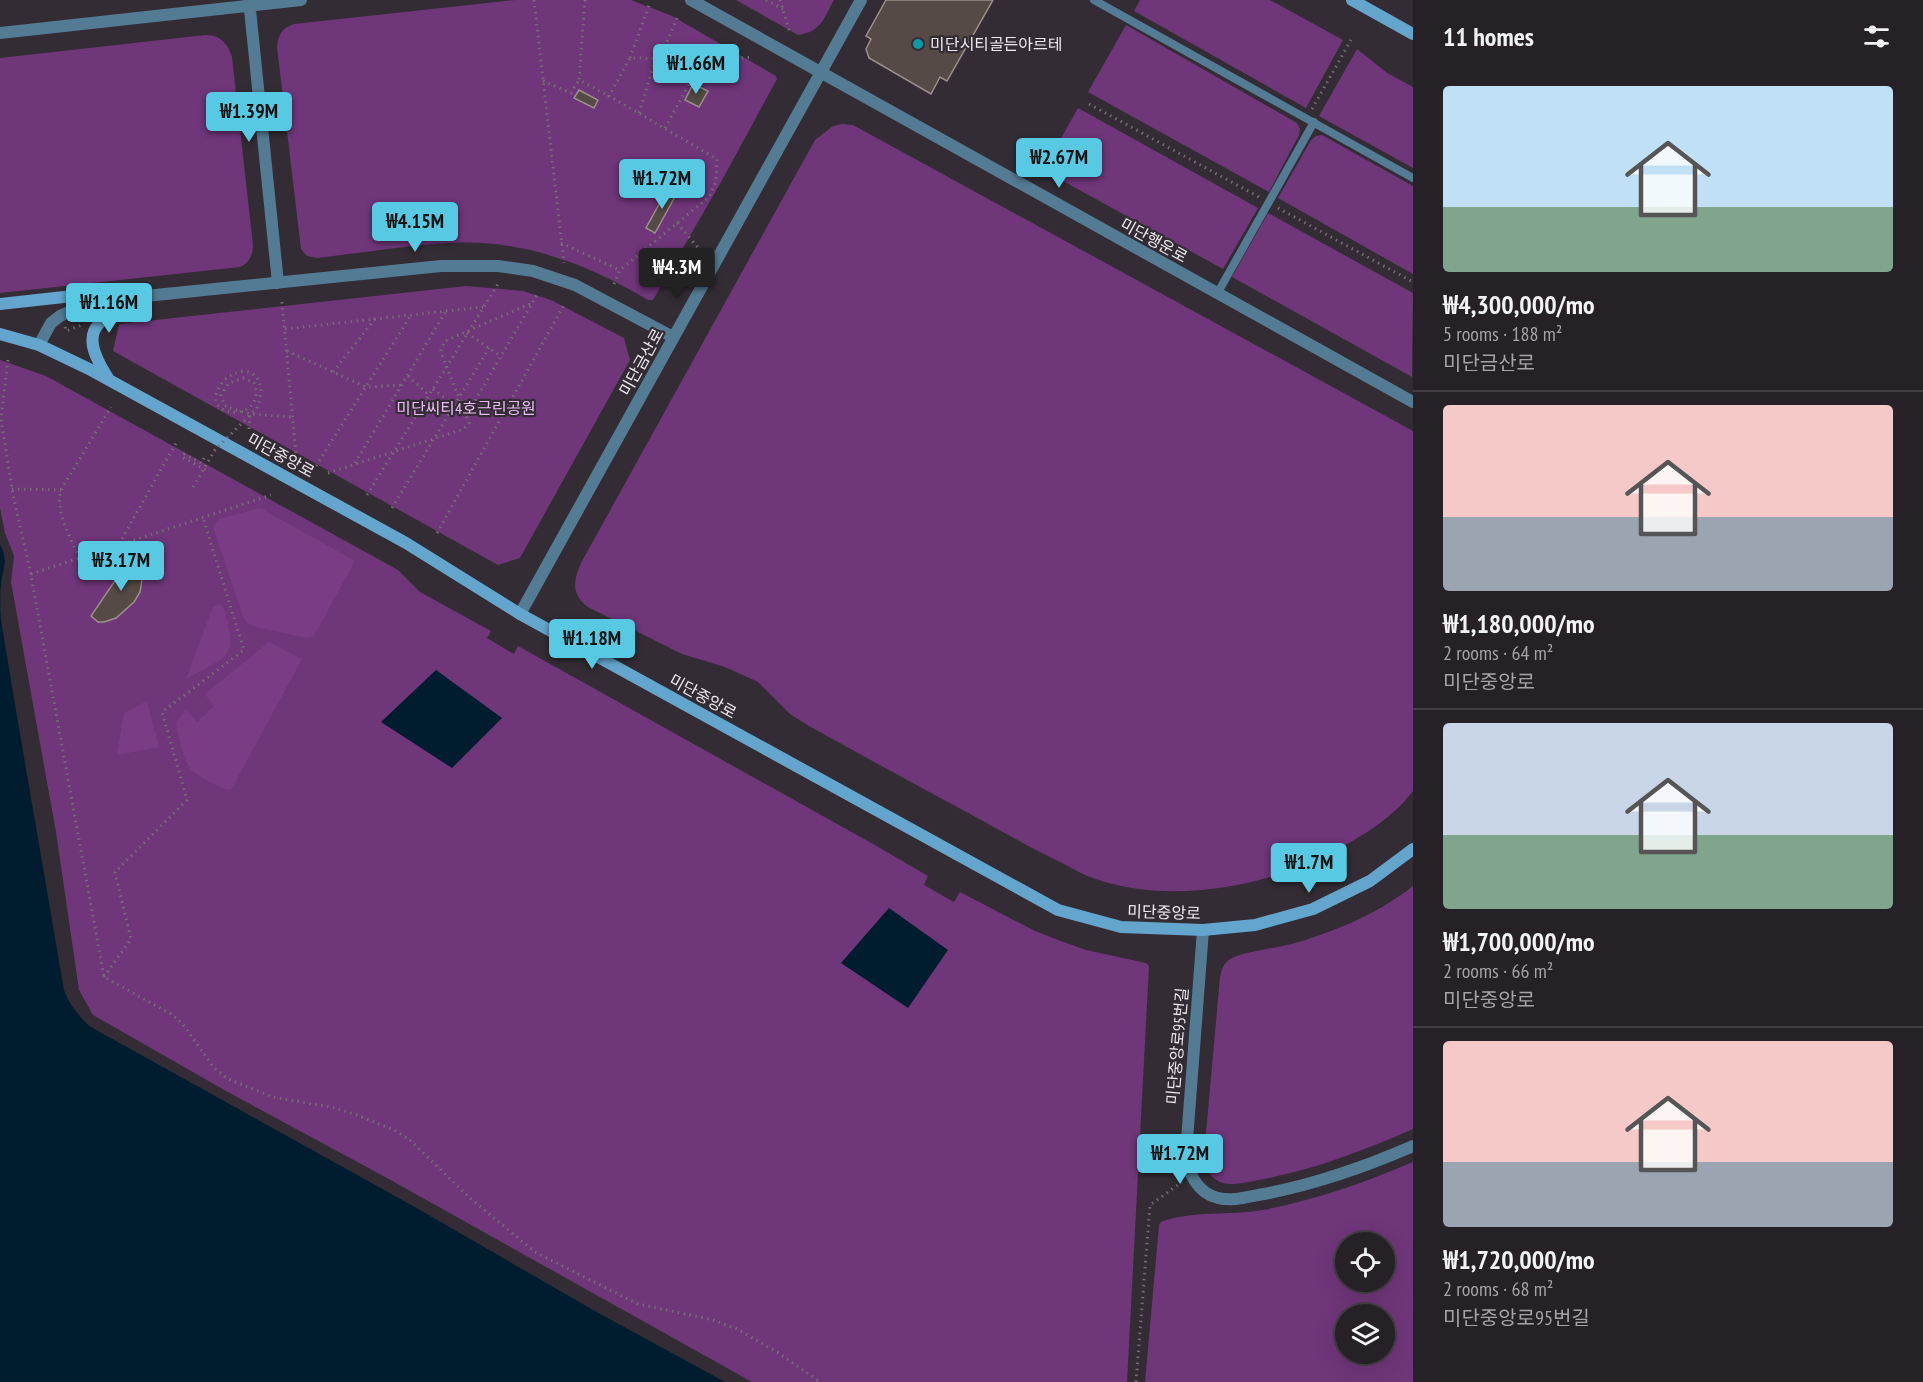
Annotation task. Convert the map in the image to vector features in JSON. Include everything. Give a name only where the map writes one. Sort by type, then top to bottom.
[{"type":"street","points":[[0,33],[249,3],[301,0]]},
{"type":"street","name":"미단행운로","points":[[691,0],[1413,402]]},
{"type":"street","name":"미단금산로","points":[[520,614],[861,0]]},
{"type":"street","points":[[1352,0],[1413,34]]},
{"type":"street","points":[[249,3],[278,283]]},
{"type":"street","points":[[39,345],[51,323],[71,310],[84,305],[136,297],[441,266],[498,266],[533,271],[575,285],[673,337]]},
{"type":"street","points":[[0,304],[91,294],[136,297]]},
{"type":"street","points":[[109,380],[97,362],[92,347],[93,333],[102,318],[136,297]]},
{"type":"street","name":"미단중앙로","points":[[0,334],[39,345],[109,380],[406,543],[520,614],[1058,910],[1121,927],[1203,930],[1255,925],[1313,909],[1370,881],[1413,849]]},
{"type":"street","name":"미단중앙로95번길","points":[[1191,1176],[1187,1165],[1186,1136],[1203,930]]},
{"type":"street","points":[[1191,1176],[1211,1195],[1220,1198],[1242,1198],[1292,1188],[1345,1173],[1413,1146]]},
{"type":"lane","points":[[1094,0],[1413,178]]},
{"type":"lane","points":[[1217,294],[1269,203],[1311,121]]},
{"type":"path","points":[[534,0],[564,263]]},
{"type":"path","points":[[543,81],[571,93],[579,80],[585,0]]},
{"type":"path","points":[[766,0],[783,9]]},
{"type":"path","points":[[780,0],[790,33]]},
{"type":"path","points":[[609,96],[630,58],[650,3]]},
{"type":"path","points":[[639,113],[658,58],[678,16]]},
{"type":"path","points":[[1311,121],[1351,40]]},
{"type":"path","points":[[630,58],[753,57]]},
{"type":"path","points":[[664,128],[702,59]]},
{"type":"path","points":[[579,80],[717,159],[716,182],[709,197],[620,270],[614,285]]},
{"type":"path","points":[[1089,104],[1413,282]]},
{"type":"path","points":[[677,223],[700,250]]},
{"type":"path","points":[[561,243],[620,270]]},
{"type":"path","points":[[367,495],[498,284]]},
{"type":"path","points":[[466,416],[538,293]]},
{"type":"path","points":[[282,302],[296,455]]},
{"type":"path","points":[[328,473],[464,429],[469,423],[441,350],[445,340],[532,303]]},
{"type":"path","points":[[437,533],[565,303]]},
{"type":"path","points":[[285,329],[483,307]]},
{"type":"path","points":[[354,464],[446,311]]},
{"type":"path","points":[[316,466],[411,315]]},
{"type":"path","points":[[333,372],[375,319]]},
{"type":"path","points":[[63,324],[66,331],[82,325],[89,327]]},
{"type":"path","points":[[468,331],[502,357]]},
{"type":"path","points":[[392,508],[489,348]]},
{"type":"path","points":[[286,351],[366,387],[402,385]]},
{"type":"path","points":[[8,360],[2,394],[2,434],[31,574],[104,977],[176,1019],[190,1034],[214,1068],[228,1079],[273,1097],[335,1108],[393,1130],[410,1140],[456,1185],[535,1252],[638,1304],[713,1320],[736,1329],[777,1352],[820,1382]]},
{"type":"path","points":[[193,487],[215,450],[256,410],[262,394],[257,377],[246,372],[239,372],[227,378],[222,383],[216,397],[222,409],[230,413],[242,412],[251,406],[257,394],[256,388],[254,382],[244,378],[229,383],[221,395],[224,405],[230,408],[250,414],[292,417]]},
{"type":"path","points":[[408,375],[429,395]]},
{"type":"path","points":[[433,389],[454,405]]},
{"type":"path","points":[[79,558],[60,509],[59,498],[61,490],[111,407]]},
{"type":"path","points":[[249,429],[250,414]]},
{"type":"path","points":[[118,545],[176,443]]},
{"type":"path","points":[[204,458],[201,463],[184,454],[182,457],[205,469]]},
{"type":"path","points":[[12,489],[61,490]]},
{"type":"path","points":[[31,574],[271,495]]},
{"type":"path","points":[[104,977],[131,939],[115,872],[187,800],[162,712],[244,650],[203,518]]},
{"type":"path","points":[[1136,1382],[1150,1205],[1191,1176]]},
{"type":"green space","points":[[515,0],[631,0],[672,16],[776,76],[777,79],[721,182],[653,300],[648,300],[603,276],[555,257],[504,245],[436,244],[317,258],[307,256],[301,249],[277,47],[278,39],[284,30],[294,24]]},
{"type":"green space","points":[[736,0],[834,0],[817,27],[798,35]]},
{"type":"green space","points":[[1140,0],[1270,0],[1343,40],[1306,108],[1134,11]]},
{"type":"green space","points":[[1126,25],[1297,123],[1300,129],[1299,135],[1269,192],[1088,92]]},
{"type":"green space","points":[[205,35],[215,36],[223,41],[232,57],[253,245],[248,261],[240,267],[0,293],[0,58]]},
{"type":"green space","points":[[1357,49],[1387,73],[1413,87],[1413,168],[1319,116]]},
{"type":"green space","points":[[1078,108],[1258,208],[1223,269],[1043,170]]},
{"type":"green space","points":[[853,125],[1413,431],[1413,791],[1380,823],[1314,861],[1289,871],[1233,886],[1176,891],[1119,886],[1078,872],[809,726],[790,714],[758,682],[725,667],[682,654],[582,602],[575,587],[581,563],[815,140],[833,126]]},
{"type":"green space","points":[[1322,135],[1413,186],[1413,274],[1278,198],[1311,140]]},
{"type":"green space","points":[[1268,213],[1413,293],[1412,377],[1232,277]]},
{"type":"green space","name":"미단씨티4호근린공원","points":[[466,286],[523,291],[551,300],[624,338],[630,360],[520,558],[498,565],[113,351],[119,324]]},
{"type":"green space","points":[[0,360],[46,376],[398,570],[420,592],[491,631],[487,638],[514,654],[518,646],[873,844],[928,876],[924,885],[954,902],[960,892],[1035,931],[1058,940],[1086,950],[1146,963],[1149,966],[1127,1382],[752,1382],[93,1015],[79,990],[56,832],[11,582],[14,556],[5,533],[0,508]]},
{"type":"green space","points":[[1413,886],[1413,1129],[1340,1158],[1283,1175],[1233,1184],[1215,1179],[1207,1169],[1204,1155],[1220,977],[1225,963],[1237,956],[1291,944],[1339,928],[1385,905]]},
{"type":"green space","points":[[1413,1162],[1413,1382],[1145,1382],[1161,1222],[1186,1216],[1263,1210],[1358,1184]]},
{"type":"shaded area","points":[[260,508],[355,561],[314,636],[307,638],[256,627],[244,619],[213,527],[219,519]]},
{"type":"shaded area","points":[[220,604],[223,606],[230,636],[227,653],[213,665],[186,679],[213,607]]},
{"type":"shaded area","points":[[269,642],[302,659],[231,790],[227,790],[203,778],[190,768],[183,753],[176,722],[186,710],[197,722],[214,706],[205,694]]},
{"type":"shaded area","points":[[147,701],[159,747],[117,755],[124,713]]},
{"type":"water","points":[[0,544],[5,560],[0,607]]},
{"type":"water","points":[[0,607],[64,990],[71,1005],[81,1018],[89,1026],[725,1382],[0,1382]]},
{"type":"water","points":[[436,670],[502,718],[452,768],[381,722]]},
{"type":"water","points":[[889,908],[948,950],[908,1008],[841,963]]},
{"type":"building","name":"미단시티골든아르테","points":[[886,0],[993,0],[947,81],[940,77],[931,94],[869,58],[866,49],[871,39],[866,36]]},
{"type":"building","points":[[693,84],[708,91],[699,107],[685,100]]},
{"type":"building","points":[[579,90],[598,100],[594,108],[574,98]]},
{"type":"building","points":[[668,188],[677,193],[655,233],[646,228]]},
{"type":"building","points":[[133,554],[141,559],[144,567],[140,592],[134,602],[116,618],[98,622],[91,616]]},
{"type":"place","name":"미단시티골든아르테","points":[[918,44]]}]
